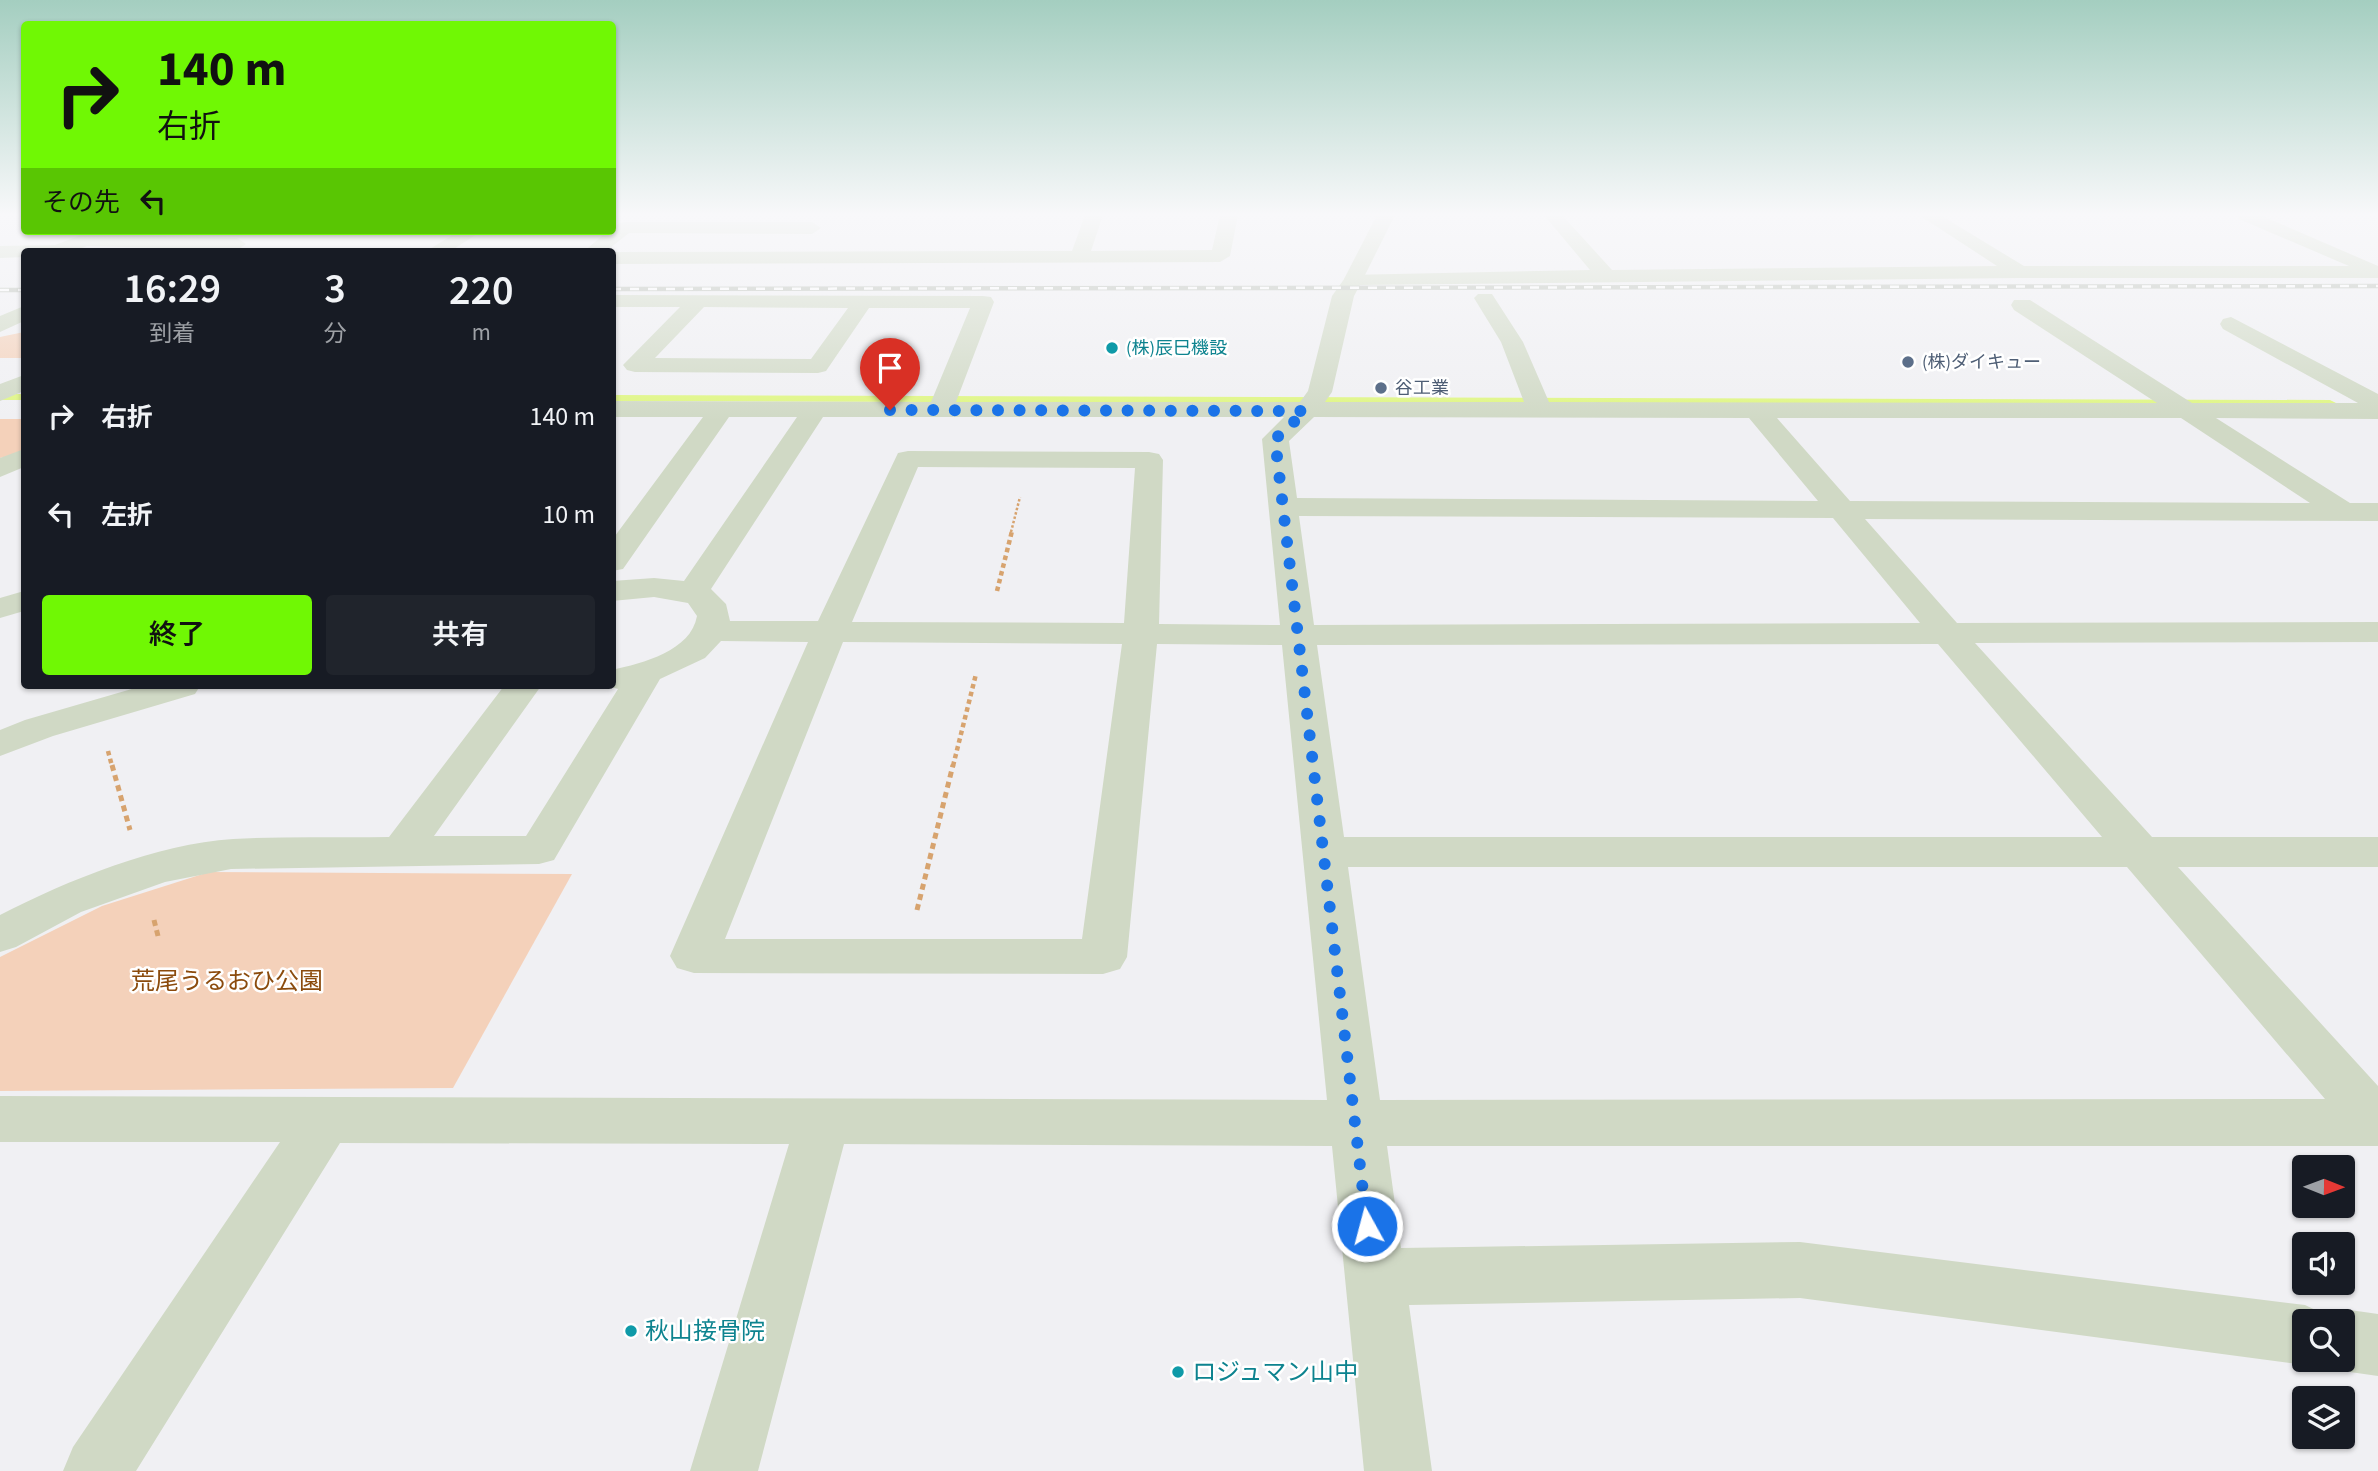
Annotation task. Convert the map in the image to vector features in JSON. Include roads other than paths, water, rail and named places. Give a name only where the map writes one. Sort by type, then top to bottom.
[{"type":"street","points":[[1351,284],[1343,296],[1310,404],[1275,439],[1398,1471]]},
{"type":"street","points":[[1485,298],[1512,342],[1537,404]]},
{"type":"street","points":[[616,301],[983,302],[942,403]]},
{"type":"street","points":[[698,301],[635,365],[818,366],[863,302]]},
{"type":"street","points":[[2022,305],[2378,534]]},
{"type":"street","points":[[2231,324],[2378,404]]},
{"type":"street","points":[[616,409],[815,410],[942,403],[1537,404],[1757,411],[2378,411]]},
{"type":"street","points":[[616,556],[722,410]]},
{"type":"street","points":[[692,593],[815,410]]},
{"type":"street","points":[[1757,411],[1947,633],[2378,1122]]},
{"type":"street","points":[[0,469],[21,458]]},
{"type":"street","points":[[908,459],[1149,460],[1141,634],[1103,957],[694,956],[830,632],[908,459]]},
{"type":"street","points":[[1284,507],[2378,512]]},
{"type":"street","points":[[616,513],[647,513]]},
{"type":"street","points":[[0,935],[65,901],[158,868],[231,854],[539,849],[629,677],[675,662],[697,647],[710,631],[714,616],[707,603],[692,593],[670,588],[644,587],[616,590]]},
{"type":"street","points":[[0,608],[21,602]]},
{"type":"street","points":[[710,631],[1300,635],[2378,632]]},
{"type":"street","points":[[0,744],[39,728],[172,689]]},
{"type":"street","points":[[401,852],[521,689]]},
{"type":"street","points":[[1323,852],[2378,852]]},
{"type":"street","points":[[0,1119],[1355,1123],[2378,1122]]},
{"type":"street","points":[[97,1471],[325,1120]]},
{"type":"street","points":[[724,1471],[823,1121]]},
{"type":"street","points":[[1373,1278],[1800,1270],[2292,1333]]},
{"type":"street","points":[[2355,1342],[2378,1345]]},
{"type":"waterway","points":[[0,397],[21,397]]},
{"type":"waterway","points":[[616,398],[2330,403]]},
{"type":"railway","points":[[616,289],[2378,286]]},
{"type":"railway","points":[[0,290],[21,290]]},
{"type":"place","name":"(株)辰巳機設","points":[[1112,348]]},
{"type":"place","name":"(株)ダイキュー","points":[[1908,362]]},
{"type":"place","name":"谷工業","points":[[1381,388]]},
{"type":"place","name":"秋山接骨院","points":[[631,1331]]},
{"type":"place","name":"ロジュマン山中","points":[[1178,1372]]},
{"type":"park label","name":"荒尾うるおひ公園","points":[[227,981]]}]
